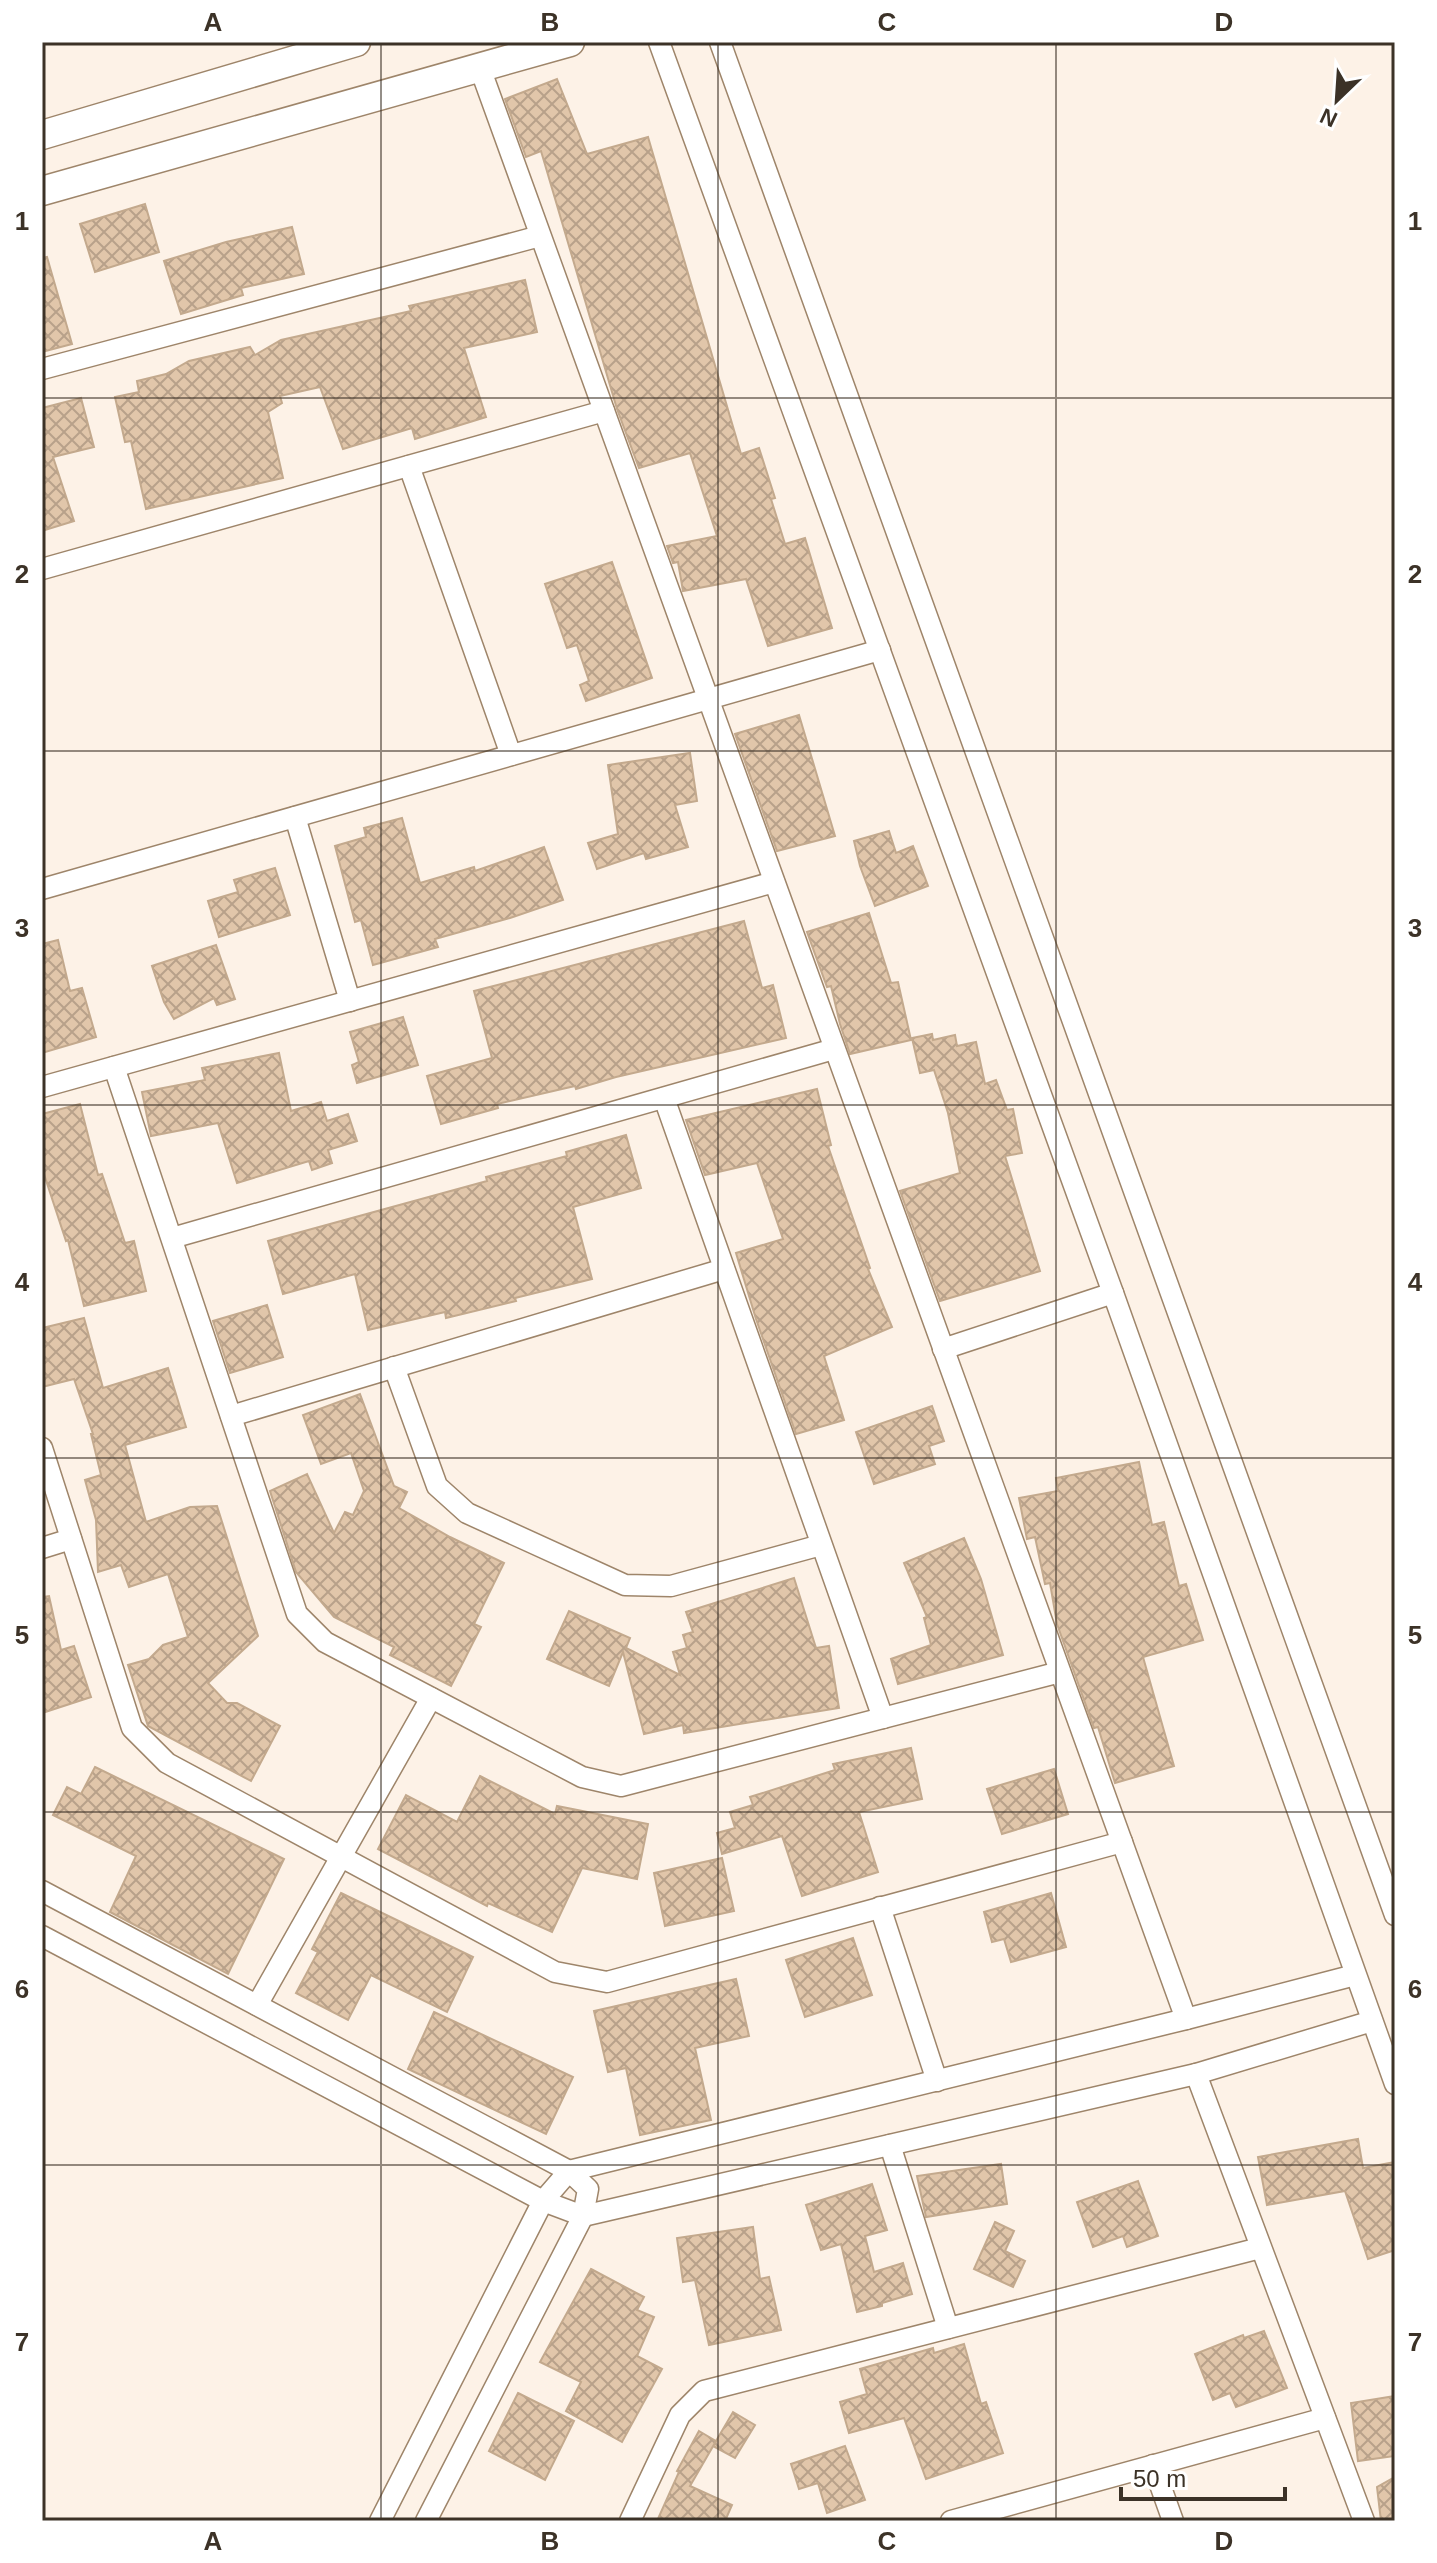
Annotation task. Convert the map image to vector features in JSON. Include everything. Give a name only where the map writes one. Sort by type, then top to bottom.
[{"type":"street","points":[[42,135],[290,51],[356,42]]},
{"type":"street","points":[[42,191],[570,42]]},
{"type":"street","points":[[659,42],[1113,1293],[1395,2084]]},
{"type":"street","points":[[720,42],[1395,1915]]},
{"type":"street","points":[[480,68],[1186,2019]]},
{"type":"street","points":[[42,369],[540,236]]},
{"type":"street","points":[[42,569],[604,411]]},
{"type":"street","points":[[409,466],[511,755]]},
{"type":"street","points":[[42,889],[880,650]]},
{"type":"street","points":[[295,817],[350,1001]]},
{"type":"street","points":[[42,1087],[774,882]]},
{"type":"street","points":[[172,1238],[834,1049]]},
{"type":"street","points":[[114,1067],[297,1614],[325,1642],[582,1777],[621,1786],[1060,1672]]},
{"type":"street","points":[[664,1098],[883,1718]]},
{"type":"street","points":[[231,1416],[724,1269]]},
{"type":"street","points":[[943,1349],[1113,1293]]},
{"type":"street","points":[[394,1367],[437,1486],[467,1513],[625,1585],[671,1586],[821,1545]]},
{"type":"street","points":[[42,1448],[132,1728],[167,1763],[555,1972],[607,1982],[1122,1842]]},
{"type":"street","points":[[42,1548],[71,1539]]},
{"type":"street","points":[[257,2005],[431,1698]]},
{"type":"street","points":[[42,1891],[569,2171],[588,2189],[583,2216],[426,2521]]},
{"type":"street","points":[[880,1907],[937,2081]]},
{"type":"street","points":[[42,1936],[543,2201],[583,2216],[1196,2074],[1372,2021]]},
{"type":"street","points":[[380,2521],[543,2201],[569,2171],[1355,1975]]},
{"type":"street","points":[[1196,2074],[1364,2521]]},
{"type":"street","points":[[890,2145],[948,2328]]},
{"type":"street","points":[[630,2521],[680,2415],[704,2391],[1260,2248]]},
{"type":"street","points":[[951,2521],[1325,2418]]},
{"type":"street","points":[[1153,2465],[1173,2521]]},
{"type":"building","points":[[557,79],[587,154],[648,137],[741,454],[759,448],[785,544],[805,538],[832,628],[768,646],[746,579],[683,591],[678,562],[673,563],[667,546],[717,536],[690,453],[639,468],[617,409],[541,151],[526,157],[505,99]]},
{"type":"building","points":[[145,204],[159,252],[95,272],[80,224]]},
{"type":"building","points":[[292,227],[304,274],[241,288],[243,295],[181,314],[164,261],[226,242]]},
{"type":"building","points":[[47,257],[72,344],[42,352],[42,258]]},
{"type":"building","points":[[525,280],[537,332],[464,348],[486,417],[415,439],[412,428],[343,449],[320,387],[280,396],[282,403],[268,412],[283,478],[146,509],[131,441],[125,442],[115,397],[139,392],[137,381],[166,374],[189,361],[250,347],[255,355],[281,340],[411,311],[409,306]]},
{"type":"building","points":[[81,398],[94,447],[53,457],[74,521],[42,531],[42,408]]},
{"type":"building","points":[[612,562],[652,678],[586,701],[580,685],[589,681],[577,645],[567,648],[545,584]]},
{"type":"building","points":[[799,715],[835,836],[777,851],[735,734]]},
{"type":"building","points":[[690,753],[697,801],[675,805],[688,847],[646,859],[644,853],[597,869],[588,843],[618,834],[608,765]]},
{"type":"building","points":[[402,818],[420,883],[474,867],[475,871],[544,847],[563,900],[435,939],[438,947],[373,965],[361,920],[355,922],[335,846],[366,837],[364,828]]},
{"type":"building","points":[[889,831],[896,853],[913,846],[928,886],[875,906],[854,841]]},
{"type":"building","points":[[275,868],[290,915],[219,937],[208,901],[238,892],[234,880]]},
{"type":"building","points":[[869,913],[891,983],[898,982],[911,1040],[850,1054],[831,986],[827,987],[807,932]]},
{"type":"building","points":[[744,921],[762,988],[773,985],[786,1038],[576,1089],[575,1086],[497,1104],[498,1108],[441,1124],[427,1076],[492,1058],[474,991]]},
{"type":"building","points":[[58,940],[70,991],[82,988],[96,1037],[42,1053],[42,944]]},
{"type":"building","points":[[216,945],[235,999],[217,1005],[214,998],[174,1019],[164,1002],[152,966]]},
{"type":"building","points":[[403,1017],[418,1065],[357,1083],[352,1065],[359,1062],[350,1032]]},
{"type":"building","points":[[932,1034],[933,1040],[955,1035],[957,1046],[976,1042],[985,1084],[996,1080],[1007,1110],[1013,1109],[1022,1153],[1005,1156],[1040,1271],[940,1301],[900,1191],[960,1173],[948,1113],[934,1070],[920,1073],[912,1038]]},
{"type":"building","points":[[279,1053],[291,1111],[321,1102],[327,1121],[348,1114],[357,1141],[328,1150],[332,1163],[312,1170],[309,1161],[237,1183],[218,1123],[151,1136],[142,1092],[205,1080],[202,1068]]},
{"type":"building","points":[[817,1089],[831,1145],[828,1146],[868,1269],[892,1327],[824,1356],[844,1420],[796,1434],[736,1253],[783,1239],[757,1163],[705,1175],[686,1120]]},
{"type":"building","points":[[80,1104],[98,1175],[102,1174],[125,1243],[134,1241],[146,1291],[84,1306],[68,1240],[42,1168],[42,1114]]},
{"type":"building","points":[[626,1135],[641,1188],[573,1207],[592,1279],[446,1318],[445,1312],[368,1330],[355,1274],[283,1294],[268,1241],[487,1181],[486,1177],[567,1156],[566,1152]]},
{"type":"building","points":[[267,1305],[283,1357],[230,1373],[213,1321]]},
{"type":"building","points":[[84,1318],[103,1388],[168,1368],[186,1427],[125,1445],[146,1522],[190,1507],[217,1506],[258,1636],[208,1683],[227,1703],[237,1703],[280,1726],[251,1781],[148,1726],[128,1665],[149,1659],[163,1645],[188,1637],[168,1574],[129,1587],[121,1565],[98,1572],[96,1520],[85,1480],[101,1475],[93,1434],[74,1379],[42,1387],[42,1328]]},
{"type":"building","points":[[360,1394],[394,1486],[407,1492],[399,1508],[504,1563],[474,1624],[481,1627],[451,1686],[390,1655],[394,1647],[334,1617],[296,1572],[270,1491],[307,1474],[334,1533],[345,1512],[353,1515],[364,1491],[351,1453],[321,1464],[303,1415]]},
{"type":"building","points":[[932,1406],[944,1441],[929,1446],[935,1464],[874,1484],[856,1432]]},
{"type":"building","points":[[1139,1462],[1152,1525],[1164,1522],[1179,1586],[1186,1584],[1203,1640],[1143,1657],[1174,1766],[1115,1783],[1098,1727],[1094,1728],[1057,1624],[1050,1583],[1045,1584],[1035,1537],[1027,1539],[1019,1498],[1058,1491],[1056,1478]]},
{"type":"building","points":[[964,1538],[981,1579],[1003,1655],[898,1684],[891,1659],[931,1645],[924,1618],[927,1617],[904,1563]]},
{"type":"building","points":[[794,1578],[816,1648],[829,1646],[839,1708],[684,1733],[683,1725],[644,1734],[623,1652],[609,1686],[547,1659],[569,1611],[630,1638],[626,1648],[680,1675],[673,1652],[687,1648],[683,1635],[693,1632],[686,1612]]},
{"type":"building","points":[[49,1596],[61,1650],[74,1646],[91,1697],[42,1713],[42,1597]]},
{"type":"building","points":[[911,1748],[922,1799],[859,1812],[878,1872],[802,1896],[782,1836],[722,1854],[717,1833],[735,1828],[730,1812],[753,1805],[750,1797],[835,1770],[833,1764]]},
{"type":"building","points":[[95,1767],[284,1859],[228,1974],[110,1912],[136,1856],[53,1815],[67,1787],[81,1794]]},
{"type":"building","points":[[1054,1769],[1068,1814],[1002,1834],[987,1789]]},
{"type":"building","points":[[480,1776],[555,1814],[557,1806],[648,1824],[637,1879],[582,1868],[552,1932],[488,1903],[487,1906],[378,1849],[406,1795],[457,1822]]},
{"type":"building","points":[[722,1858],[734,1911],[665,1926],[654,1873]]},
{"type":"building","points":[[341,1893],[473,1957],[447,2012],[371,1975],[348,2020],[296,1993],[318,1952],[312,1949]]},
{"type":"building","points":[[1051,1893],[1066,1947],[1011,1962],[1004,1939],[992,1942],[984,1912]]},
{"type":"building","points":[[853,1938],[872,1995],[805,2017],[786,1960]]},
{"type":"building","points":[[736,1979],[749,2036],[695,2048],[711,2120],[640,2135],[626,2068],[608,2072],[594,2011]]},
{"type":"building","points":[[434,2012],[573,2077],[546,2134],[408,2069]]},
{"type":"building","points":[[1358,2139],[1363,2168],[1395,2162],[1395,2250],[1368,2259],[1345,2191],[1267,2205],[1258,2157]]},
{"type":"building","points":[[1001,2164],[1007,2204],[926,2217],[917,2176]]},
{"type":"building","points":[[1138,2181],[1158,2236],[1127,2247],[1123,2236],[1093,2247],[1077,2202]]},
{"type":"building","points":[[872,2184],[887,2230],[865,2236],[874,2272],[903,2263],[912,2294],[857,2312],[841,2244],[821,2250],[806,2205]]},
{"type":"building","points":[[995,2222],[1014,2231],[1005,2251],[1025,2261],[1013,2287],[974,2269]]},
{"type":"building","points":[[753,2227],[760,2279],[769,2277],[781,2330],[709,2345],[695,2280],[683,2282],[677,2238]]},
{"type":"building","points":[[591,2269],[644,2297],[637,2310],[654,2317],[637,2356],[662,2369],[622,2442],[566,2411],[581,2382],[540,2362]]},
{"type":"building","points":[[1264,2331],[1287,2388],[1236,2407],[1230,2393],[1213,2400],[1195,2354],[1243,2335],[1244,2338]]},
{"type":"building","points":[[964,2344],[981,2404],[986,2402],[1003,2453],[926,2479],[904,2418],[849,2433],[840,2402],[867,2394],[860,2369],[933,2348],[934,2353]]},
{"type":"building","points":[[518,2393],[574,2421],[545,2480],[489,2451]]},
{"type":"building","points":[[1395,2396],[1395,2456],[1358,2461],[1351,2403]]},
{"type":"building","points":[[733,2412],[755,2425],[735,2458],[713,2446]]},
{"type":"building","points":[[699,2431],[716,2441],[690,2486],[732,2505],[725,2521],[657,2521],[677,2471]]},
{"type":"building","points":[[845,2446],[865,2500],[827,2513],[818,2483],[799,2489],[791,2464]]},
{"type":"building","points":[[1395,2477],[1395,2521],[1381,2521],[1377,2487]]}]
